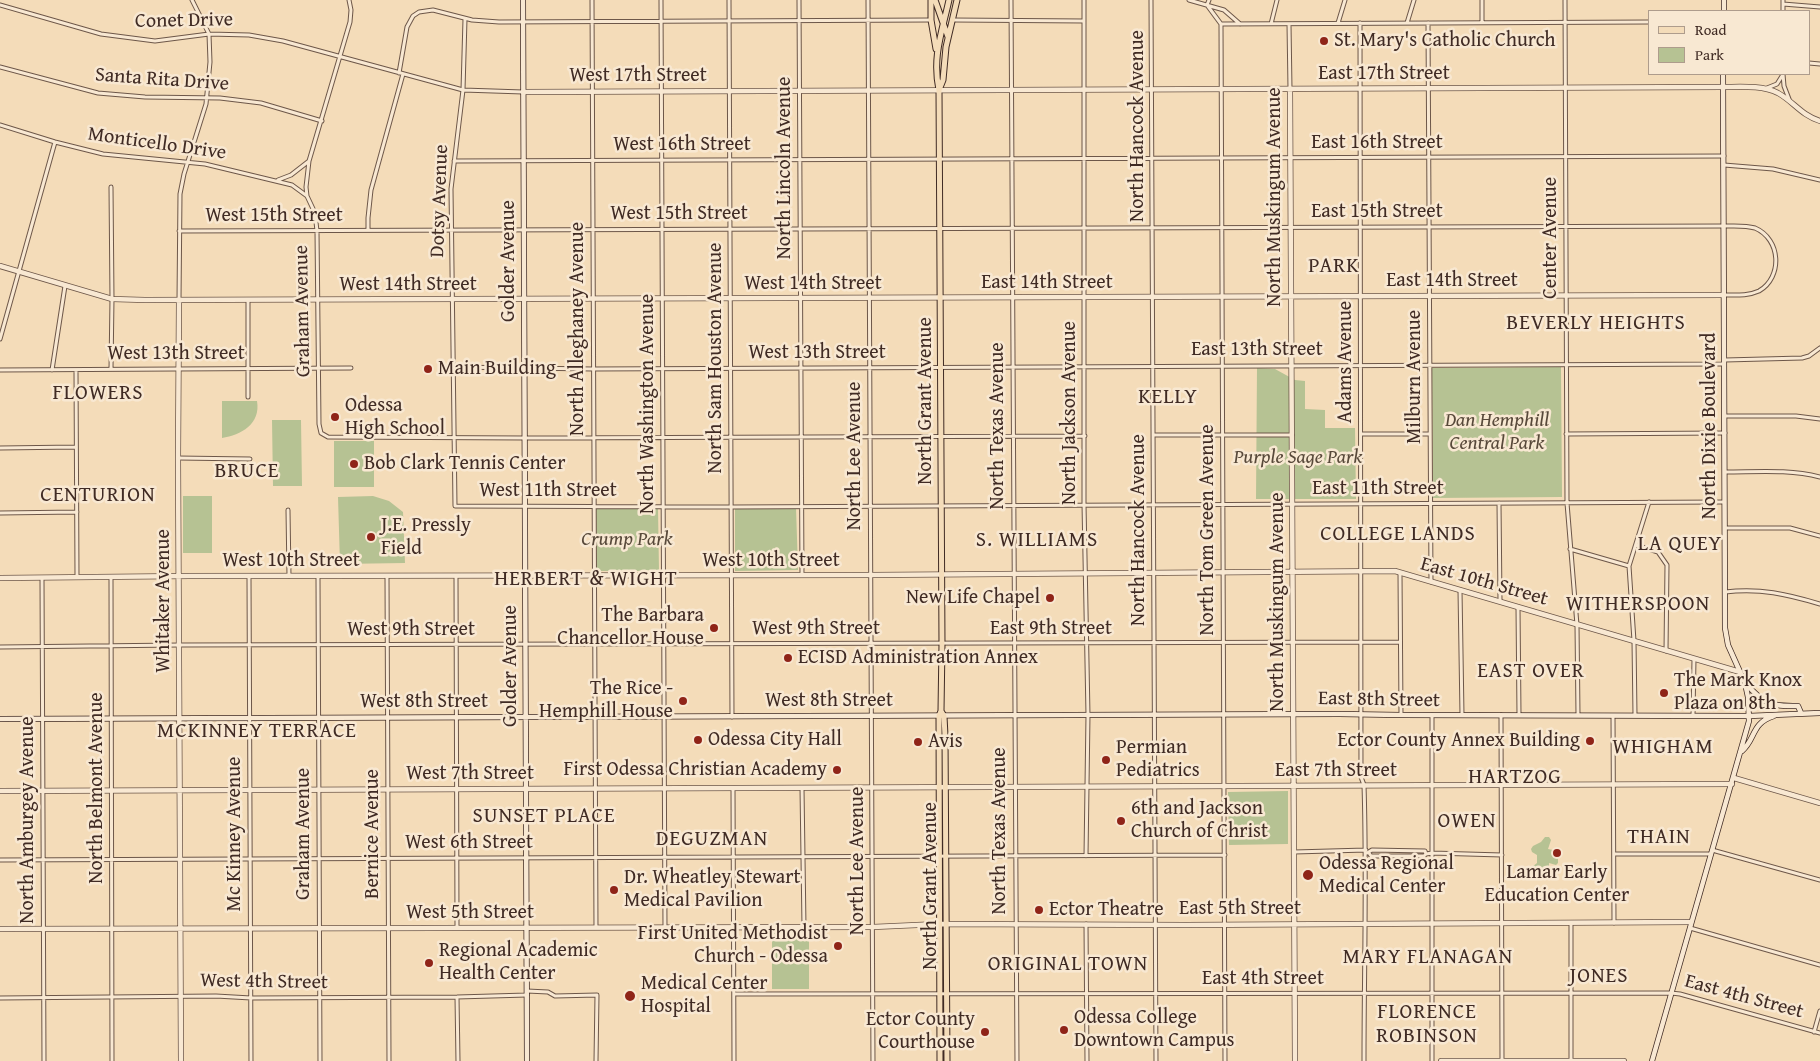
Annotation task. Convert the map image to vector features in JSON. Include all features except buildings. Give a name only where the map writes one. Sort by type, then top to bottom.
[{"type":"main road","points":[[931,0],[931,20],[936,54]]},
{"type":"main road","points":[[935,0],[948,37]]},
{"type":"main road","points":[[936,54],[950,0]]},
{"type":"main road","name":"North Grant Avenue","points":[[939,90],[943,80],[948,37],[957,0]]},
{"type":"main road","name":"North Grant Avenue","points":[[936,54],[936,75],[939,90],[941,714],[942,786],[946,855],[946,1061]]},
{"type":"main road","name":"North Grant Avenue","points":[[940,1061],[939,855],[942,786]]},
{"type":"street","name":"Whitaker Avenue","points":[[181,1061],[178,458],[180,194],[188,161],[208,98],[210,62],[209,34],[192,0]]},
{"type":"street","name":"Graham Avenue","points":[[349,0],[351,16],[305,184],[307,196],[315,213],[317,231],[318,414],[321,433],[329,437],[455,438]]},
{"type":"street","name":"Golder Avenue","points":[[523,0],[527,1061]]},
{"type":"street","name":"North Alleghaney Avenue","points":[[592,0],[596,928]]},
{"type":"street","name":"North Washington Avenue","points":[[661,0],[665,928]]},
{"type":"street","name":"North Sam Houston Avenue","points":[[729,0],[732,717]]},
{"type":"street","name":"North Lincoln Avenue","points":[[799,0],[802,576]]},
{"type":"street","name":"North Lee Avenue","points":[[868,0],[873,1061]]},
{"type":"street","name":"North Texas Avenue","points":[[1011,0],[1017,1061]]},
{"type":"street","name":"North Jackson Avenue","points":[[1084,0],[1084,504],[1088,715],[1086,856]]},
{"type":"street","name":"North Hancock Avenue","points":[[1151,0],[1156,1061]]},
{"type":"street","points":[[1190,0],[1224,10],[1240,24]]},
{"type":"street","points":[[1208,0],[1207,5],[1221,24],[1648,22]]},
{"type":"street","points":[[1271,24],[1277,0]]},
{"type":"street","points":[[1338,23],[1345,0]]},
{"type":"street","points":[[1407,23],[1414,0]]},
{"type":"street","points":[[1482,0],[1482,23]]},
{"type":"street","name":"Center Avenue","points":[[1565,0],[1567,503],[1577,625],[1578,715]]},
{"type":"street","points":[[1783,2],[1820,6]]},
{"type":"street","name":"Conet Drive","points":[[0,5],[101,34],[149,41],[209,34],[258,36],[341,56]]},
{"type":"street","points":[[368,230],[371,190],[401,73],[408,23],[414,14],[421,11],[433,10],[465,19],[499,22],[931,20]]},
{"type":"street","name":"Dotsy Avenue","points":[[455,506],[451,189],[463,90],[465,19]]},
{"type":"street","points":[[952,20],[1084,21]]},
{"type":"street","name":"Adams Avenue","points":[[1360,23],[1361,777],[1364,785],[1367,852],[1364,924],[1364,1061]]},
{"type":"street","name":"Milburn Avenue","points":[[1428,23],[1431,582]]},
{"type":"street","name":"North Tom Green Avenue","points":[[1221,24],[1224,925]]},
{"type":"street","name":"North Muskingum Avenue","points":[[1289,24],[1294,1061]]},
{"type":"street","name":"West 17th Street","points":[[341,56],[463,90],[523,92],[939,90]]},
{"type":"street","name":"Santa Rita Drive","points":[[0,67],[98,93],[145,97],[220,98],[261,103],[322,121]]},
{"type":"street","name":"North Dixie Boulevard","points":[[1652,1061],[1734,778],[1749,716],[1745,684],[1726,640],[1725,628],[1723,75]]},
{"type":"street","points":[[1763,89],[1775,86],[1783,75]]},
{"type":"street","points":[[1783,75],[1785,90],[1791,104]]},
{"type":"street","name":"East 17th Street","points":[[939,90],[1723,87],[1763,89],[1779,94],[1804,114],[1820,121]]},
{"type":"street","name":"Monticello Drive","points":[[0,125],[103,154],[188,161],[277,181],[298,188],[307,196]]},
{"type":"street","points":[[0,339],[55,142]]},
{"type":"street","name":"East 16th Street","points":[[939,159],[1724,156]]},
{"type":"street","name":"West 16th Street","points":[[454,162],[939,159]]},
{"type":"street","points":[[277,181],[291,175],[310,161]]},
{"type":"street","points":[[1724,165],[1773,169],[1820,180]]},
{"type":"street","points":[[111,186],[111,369]]},
{"type":"street","name":"East 15th Street","points":[[940,228],[1748,226],[1760,231],[1772,244],[1776,261],[1771,278],[1758,291],[1747,295],[1724,295]]},
{"type":"street","name":"West 15th Street","points":[[179,231],[940,228]]},
{"type":"street","name":"West 14th Street","points":[[0,266],[112,299],[940,298]]},
{"type":"street","points":[[52,370],[65,286]]},
{"type":"street","name":"East 14th Street","points":[[940,298],[1724,295]]},
{"type":"street","points":[[248,300],[248,397]]},
{"type":"street","name":"East 13th Street","points":[[940,367],[1724,362],[1802,358],[1809,356],[1820,348]]},
{"type":"street","name":"West 13th Street","points":[[453,367],[593,369],[940,367]]},
{"type":"street","name":"West 13th Street","points":[[0,370],[351,368]]},
{"type":"street","points":[[76,370],[77,578]]},
{"type":"street","points":[[1725,416],[1796,416],[1820,419]]},
{"type":"street","points":[[1566,434],[1725,433]]},
{"type":"street","points":[[1361,434],[1430,434]]},
{"type":"street","points":[[1154,435],[1292,436]]},
{"type":"street","points":[[455,438],[1085,436]]},
{"type":"street","points":[[0,448],[76,447]]},
{"type":"street","points":[[178,458],[250,459]]},
{"type":"street","points":[[1725,472],[1781,471],[1820,477]]},
{"type":"street","points":[[1635,715],[1634,642],[1629,566],[1649,502]]},
{"type":"street","name":"East 11th Street","points":[[941,506],[1725,502]]},
{"type":"street","points":[[1499,503],[1500,602]]},
{"type":"street","name":"West 11th Street","points":[[455,506],[941,506]]},
{"type":"street","points":[[288,510],[289,577]]},
{"type":"street","points":[[0,513],[77,512]]},
{"type":"street","points":[[1725,528],[1790,528],[1820,536]]},
{"type":"street","points":[[1636,545],[1658,552],[1667,565],[1666,651]]},
{"type":"street","points":[[1570,550],[1629,566]]},
{"type":"street","name":"East 10th Street","points":[[942,574],[1395,571],[1740,672]]},
{"type":"street","points":[[1400,573],[1401,715]]},
{"type":"street","name":"West 10th Street","points":[[0,578],[942,574]]},
{"type":"street","name":"Bernice Avenue","points":[[387,576],[389,1061]]},
{"type":"street","points":[[456,576],[458,927]]},
{"type":"street","name":"Mc Kinney Avenue","points":[[249,577],[251,1061]]},
{"type":"street","name":"Graham Avenue","points":[[318,577],[320,1061]]},
{"type":"street","name":"North Amburgey Avenue","points":[[42,578],[44,1061]]},
{"type":"street","name":"North Belmont Avenue","points":[[111,578],[112,1061]]},
{"type":"street","points":[[1460,590],[1462,715]]},
{"type":"street","points":[[1725,592],[1763,590],[1820,604]]},
{"type":"street","points":[[1518,607],[1519,715]]},
{"type":"street","name":"East 9th Street","points":[[942,644],[1400,642]]},
{"type":"street","name":"West 9th Street","points":[[0,647],[942,644]]},
{"type":"street","points":[[1693,715],[1694,659]]},
{"type":"street","points":[[1745,684],[1764,702],[1776,706],[1798,706],[1801,713]]},
{"type":"street","name":"East 8th Street","points":[[941,714],[1015,716],[1154,714],[1749,716],[1820,713]]},
{"type":"street","name":"West 8th Street","points":[[0,719],[456,716],[732,717],[941,714]]},
{"type":"street","points":[[1741,752],[1748,745],[1760,723],[1781,714]]},
{"type":"street","points":[[1432,715],[1432,1061]]},
{"type":"street","points":[[1501,715],[1502,1061]]},
{"type":"street","points":[[1613,715],[1614,923]]},
{"type":"street","points":[[1734,778],[1820,803]]},
{"type":"street","name":"East 7th Street","points":[[942,786],[1732,784]]},
{"type":"street","name":"West 7th Street","points":[[0,791],[872,788],[942,786]]},
{"type":"street","points":[[733,788],[734,1061]]},
{"type":"street","points":[[802,788],[804,927]]},
{"type":"street","points":[[1294,852],[1398,850],[1424,851],[1426,854],[1502,855]]},
{"type":"street","points":[[1614,854],[1712,852],[1820,880]]},
{"type":"street","name":"West 6th Street","points":[[0,860],[1225,855]]},
{"type":"street","points":[[1086,923],[1087,1061]]},
{"type":"street","points":[[1571,923],[1571,1061]]},
{"type":"street","name":"East 5th Street","points":[[939,924],[1614,923],[1690,925],[1820,965]]},
{"type":"street","name":"West 5th Street","points":[[0,929],[873,927],[939,924]]},
{"type":"street","points":[[1224,925],[1225,1061]]},
{"type":"street","name":"West 4th Street","points":[[0,998],[181,996],[251,998],[457,997],[548,992],[555,996],[597,996],[596,1061]]},
{"type":"street","name":"East 4th Street","points":[[940,994],[1671,993],[1820,1033]]},
{"type":"street","points":[[734,994],[940,994]]},
{"type":"street","points":[[457,997],[458,1061]]},
{"type":"street","points":[[1814,1032],[1820,1011]]},
{"type":"street","points":[[1441,1061],[1624,1061]]},
{"type":"green space","name":"Dan Hemphill Central Park","points":[[1561,367],[1562,497],[1433,498],[1432,368]]},
{"type":"green space","name":"Purple Sage Park","points":[[1257,368],[1275,369],[1295,380],[1305,381],[1305,409],[1325,410],[1325,428],[1355,428],[1356,499],[1256,499]]},
{"type":"green space","points":[[222,401],[257,401],[256,416],[253,422],[242,431],[222,438]]},
{"type":"green space","points":[[272,420],[301,420],[302,486],[273,486]]},
{"type":"green space","name":"Bob Clark Tennis Center","points":[[334,441],[374,441],[374,487],[334,487]]},
{"type":"green space","points":[[183,496],[212,496],[212,553],[183,553]]},
{"type":"green space","name":"J.E. Pressly Field","points":[[373,496],[389,501],[403,512],[405,563],[340,564],[338,497]]},
{"type":"green space","points":[[796,507],[798,570],[735,571],[735,508]]},
{"type":"green space","name":"Crump Park","points":[[596,508],[658,508],[659,571],[597,571]]},
{"type":"green space","points":[[1288,791],[1288,844],[1229,845],[1228,792]]},
{"type":"green space","points":[[1545,837],[1549,837],[1551,840],[1548,849],[1558,851],[1558,863],[1556,865],[1549,863],[1549,871],[1547,873],[1535,873],[1532,867],[1537,863],[1537,855],[1531,849]]},
{"type":"green space","points":[[772,929],[809,929],[809,989],[772,989]]},
{"type":"place","name":"St. Mary's Catholic Church","points":[[1324,41]]},
{"type":"place","name":"Main Building","points":[[428,369]]},
{"type":"place","name":"Odessa High School","points":[[335,417]]},
{"type":"place","name":"Bob Clark Tennis Center","points":[[354,464]]},
{"type":"place","name":"J.E. Pressly Field","points":[[371,537]]},
{"type":"place","name":"New Life Chapel","points":[[1050,598]]},
{"type":"place","name":"The Barbara Chancellor House","points":[[714,628]]},
{"type":"place","name":"ECISD Administration Annex","points":[[788,658]]},
{"type":"place","name":"The Mark Knox Plaza on 8th","points":[[1664,693]]},
{"type":"place","name":"The Rice - Hemphill House","points":[[683,701]]},
{"type":"place","name":"Odessa City Hall","points":[[698,740]]},
{"type":"place","name":"Ector County Annex Building","points":[[1590,741]]},
{"type":"place","name":"Avis","points":[[918,742]]},
{"type":"place","name":"Permian Pediatrics","points":[[1106,760]]},
{"type":"place","name":"First Odessa Christian Academy","points":[[837,770]]},
{"type":"place","name":"6th and Jackson Church of Christ","points":[[1121,821]]},
{"type":"place","name":"Lamar Early Education Center","points":[[1557,853]]},
{"type":"place","name":"Odessa Regional Medical Center","points":[[1308,875]]},
{"type":"place","name":"Dr. Wheatley Stewart Medical Pavilion","points":[[614,890]]},
{"type":"place","name":"Ector Theatre","points":[[1039,910]]},
{"type":"place","name":"First United Methodist Church - Odessa","points":[[838,946]]},
{"type":"place","name":"Regional Academic Health Center","points":[[429,963]]},
{"type":"place","name":"Medical Center Hospital","points":[[630,996]]},
{"type":"place","name":"Odessa College Downtown Campus","points":[[1064,1030]]},
{"type":"place","name":"Ector County Courthouse","points":[[985,1032]]},
{"type":"district","name":"PARK","points":[[1334,267]]},
{"type":"district","name":"BEVERLY HEIGHTS","points":[[1596,324]]},
{"type":"district","name":"FLOWERS","points":[[98,394]]},
{"type":"district","name":"KELLY","points":[[1168,398]]},
{"type":"district","name":"BRUCE","points":[[247,472]]},
{"type":"district","name":"CENTURION","points":[[98,496]]},
{"type":"district","name":"COLLEGE LANDS","points":[[1398,535]]},
{"type":"district","name":"S. WILLIAMS","points":[[1037,541]]},
{"type":"district","name":"LA QUEY","points":[[1680,545]]},
{"type":"district","name":"HERBERT & WIGHT","points":[[586,580]]},
{"type":"district","name":"WITHERSPOON","points":[[1638,605]]},
{"type":"district","name":"EAST OVER","points":[[1531,672]]},
{"type":"district","name":"MCKINNEY TERRACE","points":[[257,732]]},
{"type":"district","name":"WHIGHAM","points":[[1663,748]]},
{"type":"district","name":"HARTZOG","points":[[1515,778]]},
{"type":"district","name":"SUNSET PLACE","points":[[544,817]]},
{"type":"district","name":"OWEN","points":[[1467,822]]},
{"type":"district","name":"THAIN","points":[[1659,838]]},
{"type":"district","name":"DEGUZMAN","points":[[712,840]]},
{"type":"district","name":"MARY FLANAGAN","points":[[1428,958]]},
{"type":"district","name":"ORIGINAL TOWN","points":[[1068,965]]},
{"type":"district","name":"JONES","points":[[1599,977]]},
{"type":"district","name":"FLORENCE ROBINSON","points":[[1427,1025]]}]
